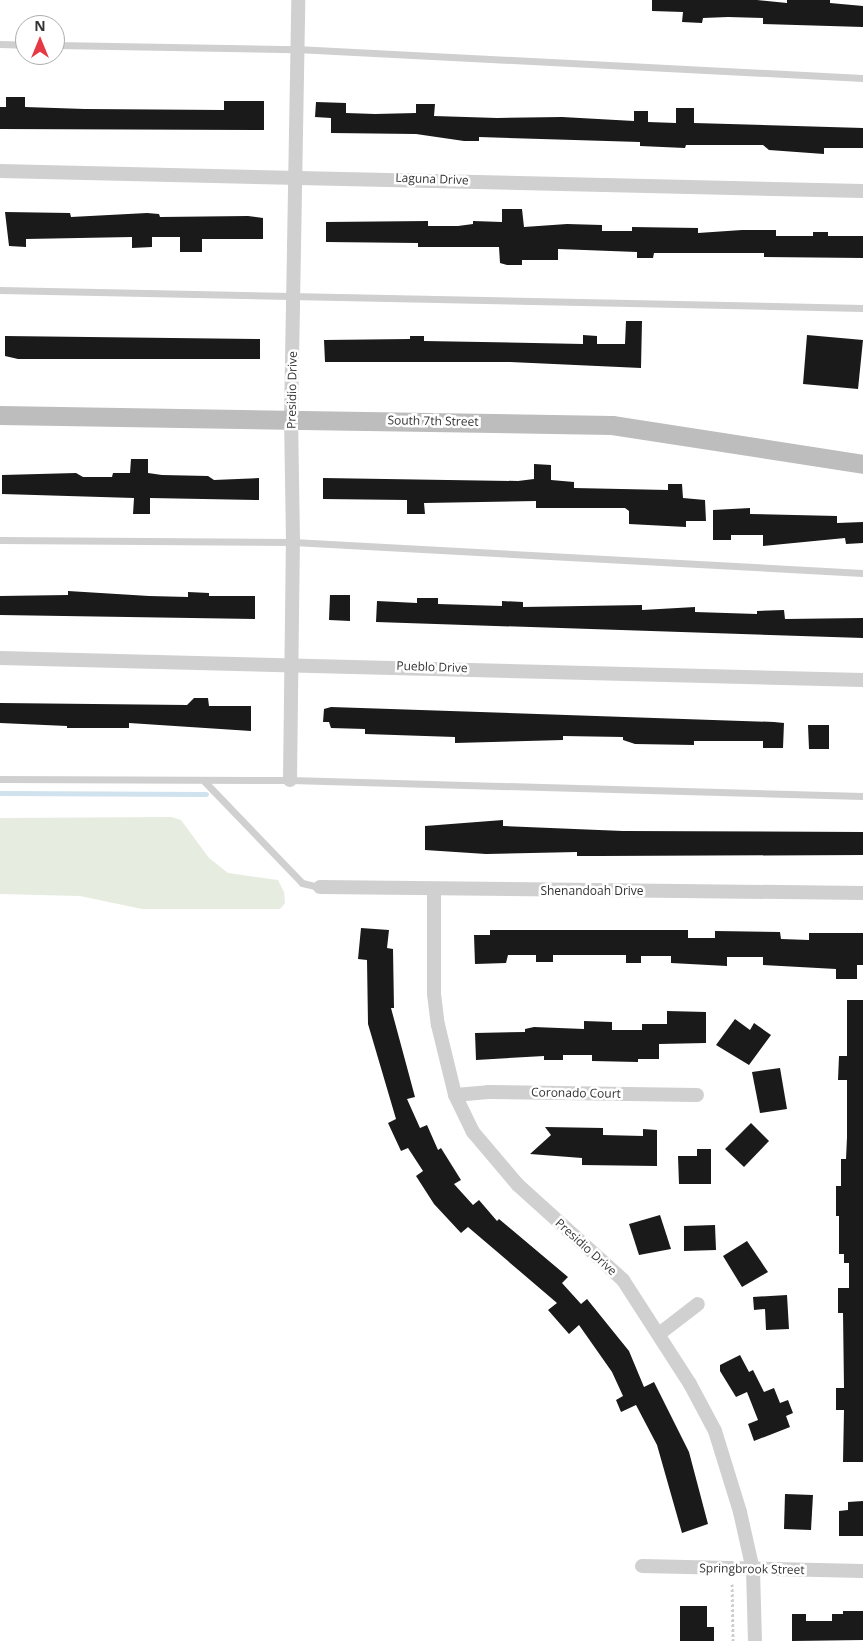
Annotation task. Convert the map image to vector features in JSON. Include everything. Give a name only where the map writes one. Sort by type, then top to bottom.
[{"type":"main road","name":"South 7th Street","points":[[0,415],[612,425],[863,464]]},
{"type":"street","name":"Presidio Drive","points":[[290,780],[293,542],[291,419],[298,0]]},
{"type":"street","name":"Laguna Drive","points":[[0,171],[294,175],[863,191]]},
{"type":"street","name":"Pueblo Drive","points":[[0,658],[292,663],[863,680]]},
{"type":"street","name":"Shenandoah Drive","points":[[320,887],[863,893]]},
{"type":"street","name":"Presidio Drive","points":[[434,889],[434,994],[438,1026],[455,1095],[473,1132],[490,1154],[537,1203],[605,1262],[622,1280],[659,1334],[715,1431],[740,1512],[753,1570],[755,1641]]},
{"type":"street","name":"Coronado Court","points":[[455,1095],[488,1092],[697,1095]]},
{"type":"street","points":[[659,1334],[698,1304]]},
{"type":"street","name":"Springbrook Street","points":[[642,1566],[863,1571]]},
{"type":"lane","points":[[0,44],[15,45]]},
{"type":"lane","points":[[65,45],[296,49],[863,78]]},
{"type":"lane","points":[[0,290],[863,308]]},
{"type":"lane","points":[[0,540],[293,542],[863,573]]},
{"type":"lane","points":[[0,779],[290,780],[863,796]]},
{"type":"lane","points":[[204,780],[302,883],[320,887]]},
{"type":"path","points":[[732,1584],[733,1641]]},
{"type":"shaded area","points":[[171,817],[181,820],[209,858],[228,873],[278,880],[284,892],[285,903],[280,909],[142,909],[80,896],[0,894],[0,818]]},
{"type":"building","points":[[652,0],[757,0],[787,3],[787,0],[830,0],[830,3],[863,6],[863,27],[763,24],[763,18],[728,17],[703,18],[702,23],[682,22],[683,12],[652,11]]},
{"type":"building","points":[[6,97],[25,97],[25,107],[85,109],[224,110],[224,101],[264,101],[264,130],[0,129],[0,107],[6,107]]},
{"type":"building","points":[[316,102],[346,103],[346,113],[375,114],[416,113],[416,104],[435,104],[434,116],[497,118],[562,117],[634,121],[634,111],[648,111],[648,122],[676,123],[676,108],[694,108],[694,123],[863,128],[863,148],[824,148],[824,154],[769,150],[763,145],[686,145],[685,148],[640,146],[640,142],[479,137],[479,141],[464,141],[416,134],[331,133],[331,118],[315,117]]},
{"type":"building","points":[[502,209],[522,209],[524,227],[567,224],[602,225],[602,231],[632,231],[632,227],[698,228],[698,233],[776,230],[776,236],[813,236],[813,232],[828,232],[828,236],[863,236],[863,258],[764,257],[764,253],[654,253],[653,258],[637,258],[637,252],[558,249],[558,260],[522,260],[522,265],[507,265],[500,263],[499,247],[418,247],[418,243],[326,242],[326,222],[428,221],[428,226],[458,226],[473,224],[473,221],[502,222]]},
{"type":"building","points":[[5,212],[70,213],[71,217],[147,213],[159,214],[160,217],[248,216],[263,218],[263,239],[202,239],[202,252],[180,252],[180,237],[152,237],[152,247],[132,248],[132,237],[26,239],[26,247],[9,246]]},
{"type":"building","points":[[626,321],[642,321],[641,368],[510,362],[325,362],[324,340],[410,339],[410,336],[424,336],[424,341],[583,344],[583,335],[597,336],[597,344],[625,344]]},
{"type":"building","points":[[807,335],[863,340],[858,389],[803,384]]},
{"type":"building","points":[[5,336],[260,339],[260,359],[18,359],[5,356]]},
{"type":"building","points":[[131,459],[148,459],[148,473],[208,476],[214,480],[259,478],[259,500],[150,498],[150,514],[133,514],[134,498],[2,494],[2,475],[76,473],[83,477],[112,477],[113,473],[130,473]]},
{"type":"building","points":[[534,464],[551,465],[551,480],[574,482],[574,488],[668,490],[668,484],[682,484],[683,498],[705,500],[706,521],[686,521],[686,527],[629,524],[629,511],[625,508],[536,508],[536,501],[424,503],[425,514],[407,514],[407,500],[323,499],[323,478],[518,481],[534,479]]},
{"type":"building","points":[[750,508],[750,514],[837,516],[837,523],[863,522],[863,543],[846,544],[845,538],[763,546],[763,535],[731,535],[731,540],[713,540],[713,510]]},
{"type":"building","points":[[68,591],[149,596],[188,597],[188,592],[209,593],[209,596],[255,596],[255,619],[0,615],[0,596],[68,595]]},
{"type":"building","points":[[330,595],[350,595],[350,621],[329,620]]},
{"type":"building","points":[[417,598],[438,598],[438,604],[502,606],[502,601],[523,602],[523,607],[642,605],[642,610],[695,607],[695,612],[757,614],[757,611],[784,610],[785,619],[863,618],[863,638],[376,622],[377,601],[417,603]]},
{"type":"building","points":[[194,698],[208,698],[209,706],[251,706],[251,731],[129,723],[129,728],[67,728],[67,726],[0,723],[0,703],[187,705]]},
{"type":"building","points":[[331,707],[774,722],[784,723],[783,748],[763,748],[763,741],[694,741],[694,745],[635,744],[623,740],[623,737],[563,736],[563,740],[455,743],[455,737],[365,734],[365,729],[331,728],[329,722],[323,722],[324,709]]},
{"type":"building","points":[[808,725],[829,725],[829,749],[809,749]]},
{"type":"building","points":[[503,820],[503,826],[623,831],[863,832],[863,855],[577,856],[577,852],[486,854],[425,850],[425,826]]},
{"type":"building","points":[[361,928],[389,930],[387,948],[393,949],[394,1008],[391,1008],[415,1097],[407,1099],[420,1128],[427,1125],[438,1150],[441,1148],[461,1180],[454,1184],[473,1205],[479,1200],[497,1221],[499,1219],[568,1277],[562,1283],[581,1304],[587,1299],[629,1351],[644,1387],[654,1382],[689,1452],[708,1524],[682,1533],[657,1445],[636,1405],[621,1412],[616,1400],[623,1396],[612,1372],[579,1325],[569,1334],[548,1310],[557,1303],[468,1227],[461,1233],[434,1204],[416,1176],[423,1171],[408,1148],[401,1151],[388,1123],[396,1119],[368,1024],[367,960],[358,959]]},
{"type":"building","points":[[490,930],[688,930],[688,938],[715,938],[715,931],[780,932],[781,939],[809,940],[809,933],[863,933],[863,965],[857,965],[857,979],[836,979],[836,969],[763,965],[763,957],[727,957],[727,966],[671,963],[671,956],[641,956],[641,963],[626,963],[626,955],[553,955],[553,962],[536,962],[536,955],[508,955],[506,963],[475,964],[474,935],[490,935]]},
{"type":"building","points":[[847,1000],[863,1000],[863,1462],[843,1462],[844,1410],[836,1410],[836,1388],[844,1388],[843,1313],[838,1313],[838,1288],[849,1288],[849,1263],[844,1263],[844,1254],[839,1254],[839,1216],[836,1216],[836,1186],[841,1186],[841,1159],[846,1159],[847,1080],[838,1080],[839,1056],[847,1056]]},
{"type":"building","points":[[667,1011],[706,1012],[706,1043],[659,1044],[659,1059],[638,1059],[638,1062],[592,1061],[592,1055],[563,1055],[563,1060],[544,1060],[544,1056],[476,1060],[475,1033],[525,1032],[525,1029],[534,1027],[584,1029],[584,1021],[612,1022],[612,1030],[642,1030],[642,1024],[667,1024]]},
{"type":"building","points":[[735,1019],[750,1030],[754,1023],[771,1035],[749,1065],[716,1045]]},
{"type":"building","points":[[780,1068],[787,1109],[760,1113],[752,1072]]},
{"type":"building","points":[[751,1123],[769,1141],[744,1167],[725,1149]]},
{"type":"building","points":[[545,1127],[603,1128],[603,1135],[643,1136],[643,1129],[657,1130],[657,1166],[582,1165],[582,1158],[530,1154],[551,1135]]},
{"type":"building","points":[[697,1149],[711,1149],[711,1184],[679,1184],[678,1156],[697,1156]]},
{"type":"building","points":[[660,1215],[671,1249],[639,1255],[629,1224]]},
{"type":"building","points":[[715,1225],[716,1250],[684,1251],[684,1226]]},
{"type":"building","points":[[747,1241],[768,1272],[742,1287],[723,1256]]},
{"type":"building","points":[[787,1295],[789,1329],[766,1330],[765,1309],[754,1310],[753,1297]]},
{"type":"building","points":[[740,1355],[749,1372],[753,1370],[764,1392],[774,1388],[780,1403],[788,1400],[793,1413],[786,1416],[790,1427],[754,1441],[748,1424],[758,1420],[747,1392],[736,1397],[720,1371],[720,1365]]},
{"type":"building","points":[[785,1494],[813,1495],[811,1530],[784,1529]]},
{"type":"building","points":[[863,1501],[863,1536],[839,1536],[839,1511],[848,1510],[848,1502]]},
{"type":"building","points":[[680,1606],[707,1606],[707,1627],[714,1627],[714,1641],[680,1641]]},
{"type":"building","points":[[843,1611],[863,1611],[863,1640],[792,1641],[792,1614],[806,1614],[806,1621],[832,1621],[832,1614],[843,1614]]},
{"type":"waterway","points":[[0,793],[206,794]]}]
